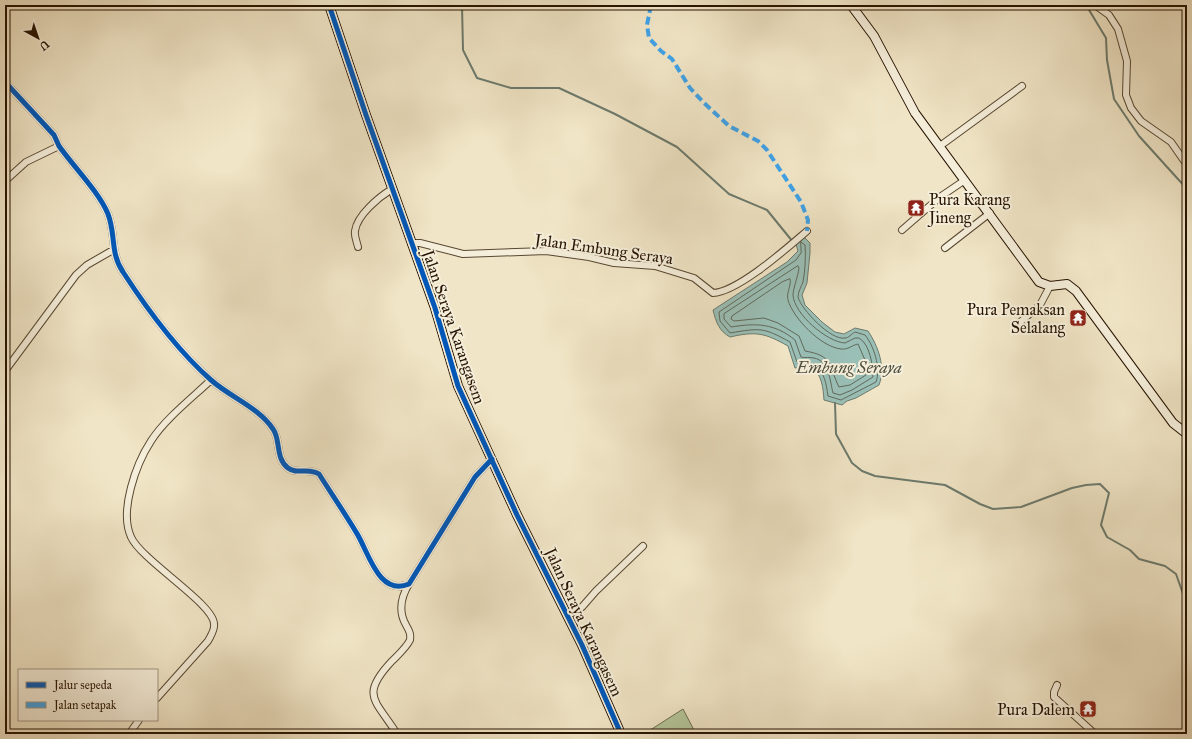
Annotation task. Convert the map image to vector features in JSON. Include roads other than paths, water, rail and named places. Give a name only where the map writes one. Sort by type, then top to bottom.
[{"type":"street","name":"Jalan Seraya Karangasem","points":[[329,5],[392,189],[435,308],[446,351],[458,386],[517,515],[567,616],[621,734]]},
{"type":"street","points":[[851,5],[874,36],[915,113],[990,213],[1039,282],[1050,286],[1067,284],[1076,290],[1173,423],[1187,434]]},
{"type":"street","points":[[1095,5],[1110,15],[1118,29],[1127,61],[1126,96],[1135,115],[1150,129],[1171,142],[1187,165]]},
{"type":"street","points":[[5,82],[54,135],[59,146],[107,212],[111,226],[115,257],[123,272],[172,339],[211,380],[248,406],[273,429],[279,454],[286,466],[293,470],[314,471],[319,474],[357,533],[372,564],[381,577],[396,586],[402,587],[409,584]]},
{"type":"street","points":[[940,146],[1022,86]]},
{"type":"street","points":[[5,181],[26,162],[59,146]]},
{"type":"street","points":[[902,230],[940,197],[965,180]]},
{"type":"street","points":[[358,247],[355,231],[360,219],[377,199],[392,189]]},
{"type":"street","points":[[945,248],[990,213]]},
{"type":"street","name":"Jalan Embung Seraya","points":[[411,243],[420,243],[463,254],[546,251],[589,257],[614,263],[655,266],[694,278],[713,293],[720,293],[738,284],[807,231]]},
{"type":"street","points":[[5,371],[76,276],[87,265],[113,250]]},
{"type":"street","points":[[1018,324],[1040,305],[1050,286]]},
{"type":"street","points":[[158,697],[208,641],[213,632],[215,623],[209,613],[193,597],[136,545],[128,527],[128,501],[137,472],[150,442],[164,426],[211,380]]},
{"type":"street","points":[[397,734],[375,700],[372,690],[380,675],[410,640],[411,634],[403,620],[401,604],[402,597],[475,477],[492,459]]},
{"type":"street","points":[[567,616],[582,607],[643,546]]},
{"type":"street","points":[[1057,685],[1054,692],[1054,697],[1095,734]]},
{"type":"street","points":[[130,734],[138,721]]},
{"type":"water","name":"Embung Seraya","points":[[803,236],[810,243],[807,283],[802,295],[805,305],[822,322],[835,332],[844,334],[855,328],[868,331],[875,343],[880,357],[882,371],[879,385],[842,405],[824,400],[818,374],[812,366],[795,368],[788,346],[773,338],[760,334],[747,334],[730,337],[726,335],[718,326],[713,310],[787,262],[798,251],[795,241]]},
{"type":"waterway","points":[[462,5],[463,50],[477,78],[511,88],[559,88],[615,114],[677,147],[729,194],[767,210],[793,242]]},
{"type":"waterway","points":[[1086,5],[1106,38],[1107,60],[1114,99],[1139,136],[1187,189]]},
{"type":"waterway","points":[[835,403],[836,434],[852,463],[862,471],[875,476],[945,485],[980,504],[993,509],[1021,507],[1072,488],[1100,484],[1109,493],[1101,525],[1107,537],[1130,550],[1139,559],[1165,566],[1176,574],[1187,605]]},
{"type":"place","name":"Pura Karang Jineng","points":[[916,208]]},
{"type":"place","name":"Pura Pemaksan Selalang","points":[[1078,318]]},
{"type":"place","name":"Pura Dalem","points":[[1088,709]]}]
